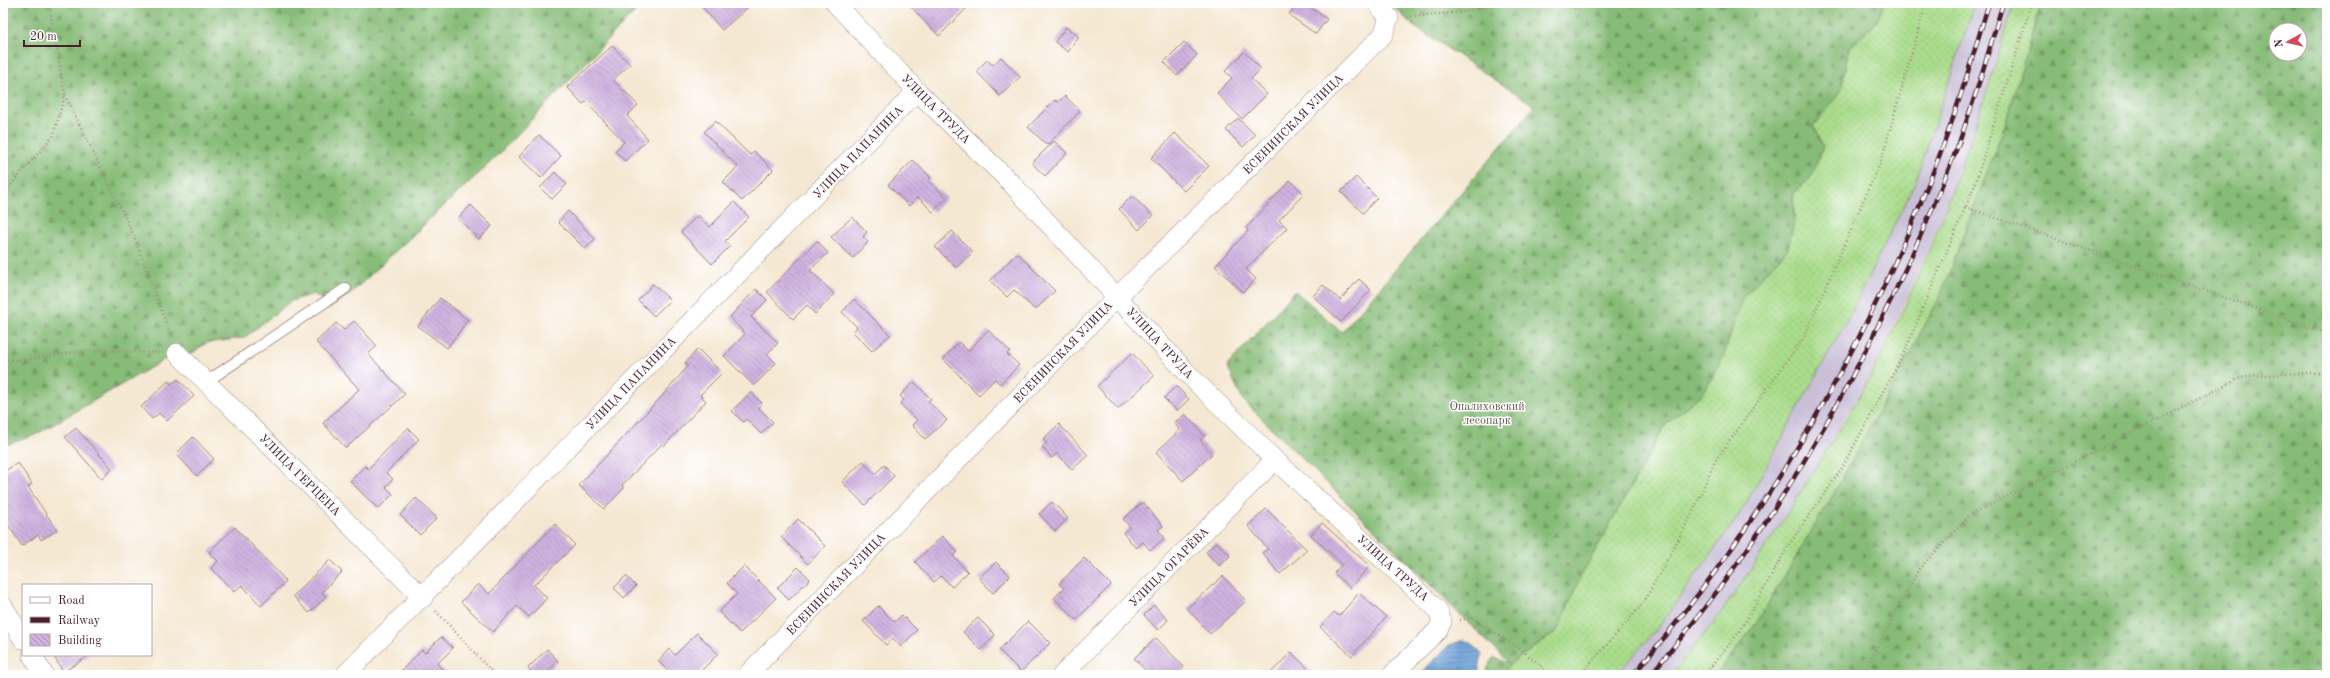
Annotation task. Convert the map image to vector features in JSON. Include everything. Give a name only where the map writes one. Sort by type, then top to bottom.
[{"type":"street","name":"УЛИЦА ТРУДА","points":[[835,3],[917,91],[1011,183],[1192,378],[1275,460],[1438,608],[1442,622]]},
{"type":"street","points":[[1377,3],[1386,26]]},
{"type":"street","name":"ЕСЕНИНСКАЯ УЛИЦА","points":[[747,675],[1117,297],[1386,26]]},
{"type":"street","name":"УЛИЦА ПАПАНИНА","points":[[345,675],[423,598],[917,91]]},
{"type":"street","name":"УЛИЦА ГЕРЦЕНА","points":[[177,353],[423,598]]},
{"type":"street","name":"УЛИЦА ОГАРЁВА","points":[[1062,675],[1275,460]]},
{"type":"street","points":[[3,606],[22,637]]},
{"type":"street","points":[[1392,675],[1436,631],[1442,622]]},
{"type":"street","points":[[33,656],[44,675]]},
{"type":"lane","points":[[206,382],[346,288]]},
{"type":"path","points":[[3,360],[22,360],[94,350],[177,353],[133,234],[65,94],[49,3]]},
{"type":"path","points":[[1386,26],[1501,3]]},
{"type":"path","points":[[1555,3],[1576,8],[1593,3]]},
{"type":"path","points":[[1580,675],[1643,604],[1692,514],[1715,461],[1804,337],[1882,158],[1926,3]]},
{"type":"path","points":[[1704,675],[1740,630],[1788,546],[1841,470],[1904,353],[1974,187],[2032,3]]},
{"type":"path","points":[[3,194],[53,136],[65,94]]},
{"type":"path","points":[[1965,207],[2327,333]]},
{"type":"path","points":[[1862,675],[1918,569],[1970,515],[2244,376],[2327,372]]},
{"type":"path","points":[[423,598],[495,675]]},
{"type":"path","points":[[1442,622],[1472,618],[1522,650],[1551,675]]},
{"type":"shaded area","points":[[1975,3],[2014,3],[1988,91],[1960,171],[1919,271],[1872,374],[1760,559],[1692,650],[1671,675],[1616,675],[1657,629],[1740,514],[1849,316],[1916,181]]},
{"type":"green space","points":[[3,3],[643,3],[493,160],[350,294],[328,309],[321,299],[313,294],[291,301],[244,338],[206,343],[175,366],[167,358],[35,435],[3,446]]},
{"type":"green space","name":"Опалиховский лесопарк","points":[[1390,3],[1884,3],[1877,21],[1849,47],[1841,91],[1813,126],[1823,147],[1811,177],[1793,194],[1794,220],[1788,249],[1742,298],[1724,355],[1704,392],[1666,424],[1581,576],[1557,631],[1510,664],[1502,675],[1484,675],[1493,658],[1509,663],[1242,399],[1227,366],[1295,291],[1342,332],[1535,106],[1412,25]]},
{"type":"green space","points":[[1884,3],[1975,3],[1916,181],[1849,316],[1740,514],[1657,629],[1616,675],[1502,675],[1510,664],[1557,631],[1581,576],[1666,424],[1704,392],[1724,355],[1742,298],[1788,249],[1794,220],[1793,194],[1811,177],[1813,126],[1841,91],[1849,47],[1877,21]]},
{"type":"green space","points":[[2014,3],[2041,3],[2008,117],[1940,297],[1836,490],[1757,622],[1716,675],[1671,675],[1708,630],[1758,559],[1848,416],[1872,373],[1915,284],[1934,238],[1985,98]]},
{"type":"green space","points":[[2041,3],[2327,3],[2327,675],[1716,675],[1757,622],[1836,490],[1940,297],[2008,117]]},
{"type":"water","points":[[1464,640],[1472,644],[1482,654],[1478,675],[1422,675],[1422,672],[1449,645]]},
{"type":"building","points":[[699,3],[753,3],[722,30]]},
{"type":"building","points":[[907,3],[972,3],[939,36]]},
{"type":"building","points":[[1298,3],[1304,3],[1327,19],[1316,34],[1289,15]]},
{"type":"building","points":[[1066,27],[1079,37],[1068,52],[1055,42]]},
{"type":"building","points":[[1184,42],[1197,55],[1177,76],[1164,62]]},
{"type":"building","points":[[612,46],[630,64],[613,80],[638,105],[627,116],[648,139],[625,161],[615,151],[624,142],[586,102],[583,104],[567,87]]},
{"type":"building","points":[[1244,52],[1261,69],[1251,79],[1267,94],[1242,119],[1217,93],[1232,78],[1225,71]]},
{"type":"building","points":[[1001,57],[1020,77],[1000,96],[976,71],[987,60],[993,65]]},
{"type":"building","points":[[1065,96],[1080,111],[1047,145],[1028,127],[1055,100],[1058,102]]},
{"type":"building","points":[[1238,118],[1255,135],[1243,147],[1226,130]]},
{"type":"building","points":[[715,121],[750,155],[754,151],[773,170],[742,201],[723,182],[738,167],[704,132]]},
{"type":"building","points":[[1175,133],[1209,166],[1184,191],[1151,158]]},
{"type":"building","points":[[539,135],[561,156],[541,178],[519,157]]},
{"type":"building","points":[[1054,141],[1067,153],[1045,176],[1032,163]]},
{"type":"building","points":[[913,160],[931,178],[928,180],[947,198],[933,212],[918,197],[909,206],[888,185]]},
{"type":"building","points":[[555,172],[567,184],[552,199],[540,188]]},
{"type":"building","points":[[1356,177],[1377,198],[1363,213],[1341,192]]},
{"type":"building","points":[[1290,180],[1304,194],[1279,220],[1287,228],[1246,269],[1256,279],[1243,292],[1215,266],[1248,231],[1246,228]]},
{"type":"building","points":[[1132,196],[1153,216],[1139,230],[1119,209]]},
{"type":"building","points":[[734,202],[749,217],[725,241],[730,246],[712,264],[681,232],[698,215],[710,227]]},
{"type":"building","points":[[471,205],[492,226],[479,239],[458,218]]},
{"type":"building","points":[[568,211],[595,239],[585,249],[558,222]]},
{"type":"building","points":[[852,217],[867,232],[863,237],[868,242],[853,258],[831,237]]},
{"type":"building","points":[[952,231],[973,252],[956,268],[935,247]]},
{"type":"building","points":[[817,241],[828,253],[810,270],[834,294],[815,314],[807,305],[793,319],[767,292]]},
{"type":"building","points":[[1017,253],[1055,291],[1035,310],[1014,290],[1007,297],[990,281]]},
{"type":"building","points":[[1359,279],[1371,290],[1341,322],[1313,296],[1323,285],[1340,300]]},
{"type":"building","points":[[653,284],[670,300],[654,316],[638,300]]},
{"type":"building","points":[[756,289],[767,300],[751,317],[778,343],[767,354],[776,363],[754,386],[724,356],[745,334],[730,317]]},
{"type":"building","points":[[440,298],[468,320],[447,348],[418,326]]},
{"type":"building","points":[[854,299],[890,335],[872,351],[853,332],[857,327],[842,312]]},
{"type":"building","points":[[354,321],[377,346],[368,354],[405,394],[346,448],[323,423],[359,389],[316,342],[336,323],[344,330]]},
{"type":"building","points":[[988,330],[1010,351],[1007,354],[1019,365],[1000,384],[995,379],[979,395],[943,359],[959,342],[968,351]]},
{"type":"building","points":[[698,349],[722,373],[700,395],[706,401],[664,446],[662,444],[622,485],[624,488],[604,509],[579,485],[664,394],[688,366],[685,363]]},
{"type":"building","points":[[1132,353],[1154,376],[1118,409],[1097,386]]},
{"type":"building","points":[[178,379],[194,396],[167,421],[159,413],[152,419],[141,407],[168,381],[171,384]]},
{"type":"building","points":[[914,382],[931,399],[928,401],[947,420],[925,439],[912,425],[917,420],[900,404],[904,400],[900,396]]},
{"type":"building","points":[[1176,386],[1189,399],[1177,411],[1164,398]]},
{"type":"building","points":[[751,392],[762,403],[758,407],[773,422],[761,434],[746,419],[743,422],[732,411]]},
{"type":"building","points":[[1185,414],[1205,436],[1200,440],[1212,454],[1183,481],[1156,452],[1180,430],[1174,423]]},
{"type":"building","points":[[1059,424],[1088,455],[1072,470],[1057,453],[1052,458],[1042,447],[1047,443],[1043,439]]},
{"type":"building","points":[[76,428],[112,469],[102,479],[65,437]]},
{"type":"building","points":[[408,428],[419,439],[386,473],[393,479],[386,487],[393,494],[378,509],[350,481],[365,466],[368,469]]},
{"type":"building","points":[[193,437],[214,459],[197,476],[176,454]]},
{"type":"building","points":[[863,461],[875,474],[884,465],[894,476],[865,505],[842,482]]},
{"type":"building","points":[[18,463],[32,484],[28,487],[57,530],[41,540],[38,535],[22,546],[3,517],[3,472]]},
{"type":"building","points":[[416,498],[437,518],[420,535],[400,515]]},
{"type":"building","points":[[1052,502],[1068,518],[1055,531],[1039,514]]},
{"type":"building","points":[[1143,502],[1163,526],[1158,530],[1165,538],[1150,550],[1143,542],[1136,548],[1123,533],[1130,527],[1123,519]]},
{"type":"building","points":[[1266,509],[1307,550],[1280,574],[1262,553],[1268,549],[1248,526]]},
{"type":"building","points":[[798,519],[825,546],[808,564],[781,537]]},
{"type":"building","points":[[1322,523],[1370,566],[1350,588],[1334,573],[1342,564],[1311,535]]},
{"type":"building","points":[[555,524],[575,545],[534,585],[547,598],[529,617],[517,606],[493,632],[461,602],[478,584],[489,594]]},
{"type":"building","points":[[235,527],[286,581],[261,606],[242,585],[234,592],[211,568],[218,561],[209,552]]},
{"type":"building","points":[[942,536],[958,552],[953,556],[968,572],[952,587],[941,576],[934,582],[915,562]]},
{"type":"building","points":[[1216,542],[1230,556],[1219,566],[1206,552]]},
{"type":"building","points":[[1084,558],[1111,585],[1076,620],[1054,598],[1064,588],[1059,584]]},
{"type":"building","points":[[330,560],[342,572],[322,592],[326,597],[309,613],[293,596]]},
{"type":"building","points":[[996,562],[1010,576],[993,593],[979,578]]},
{"type":"building","points":[[744,566],[776,598],[740,633],[719,612],[737,594],[727,583]]},
{"type":"building","points":[[798,567],[810,579],[789,600],[777,588]]},
{"type":"building","points":[[626,576],[636,586],[624,598],[614,588]]},
{"type":"building","points":[[1223,576],[1246,601],[1210,634],[1187,608]]},
{"type":"building","points":[[1359,593],[1386,617],[1352,656],[1320,627],[1334,612],[1339,616]]},
{"type":"building","points":[[1154,605],[1168,620],[1158,630],[1144,615]]},
{"type":"building","points":[[878,606],[894,622],[902,615],[917,630],[901,647],[893,638],[886,645],[863,621]]},
{"type":"building","points":[[978,618],[995,635],[981,650],[963,632]]},
{"type":"building","points":[[1028,621],[1050,643],[1021,672],[999,650]]},
{"type":"building","points":[[697,633],[718,654],[697,675],[672,675],[658,661],[669,649],[675,655]]},
{"type":"building","points":[[441,637],[453,648],[437,664],[448,675],[397,675],[422,650],[425,653]]},
{"type":"building","points":[[1156,638],[1184,667],[1176,675],[1150,675],[1134,658]]},
{"type":"building","points":[[547,649],[558,661],[544,675],[535,675],[528,668]]},
{"type":"building","points":[[1291,652],[1315,675],[1269,675]]},
{"type":"building","points":[[54,656],[88,656],[63,672]]},
{"type":"railway","points":[[1633,675],[1682,616],[1728,554],[1771,490],[1849,357],[1883,288],[1915,217],[1950,128],[1989,3]]},
{"type":"railway","points":[[1650,675],[1698,617],[1743,556],[1785,492],[1824,427],[1861,360],[1895,291],[1955,153],[1975,97],[2003,3]]}]
